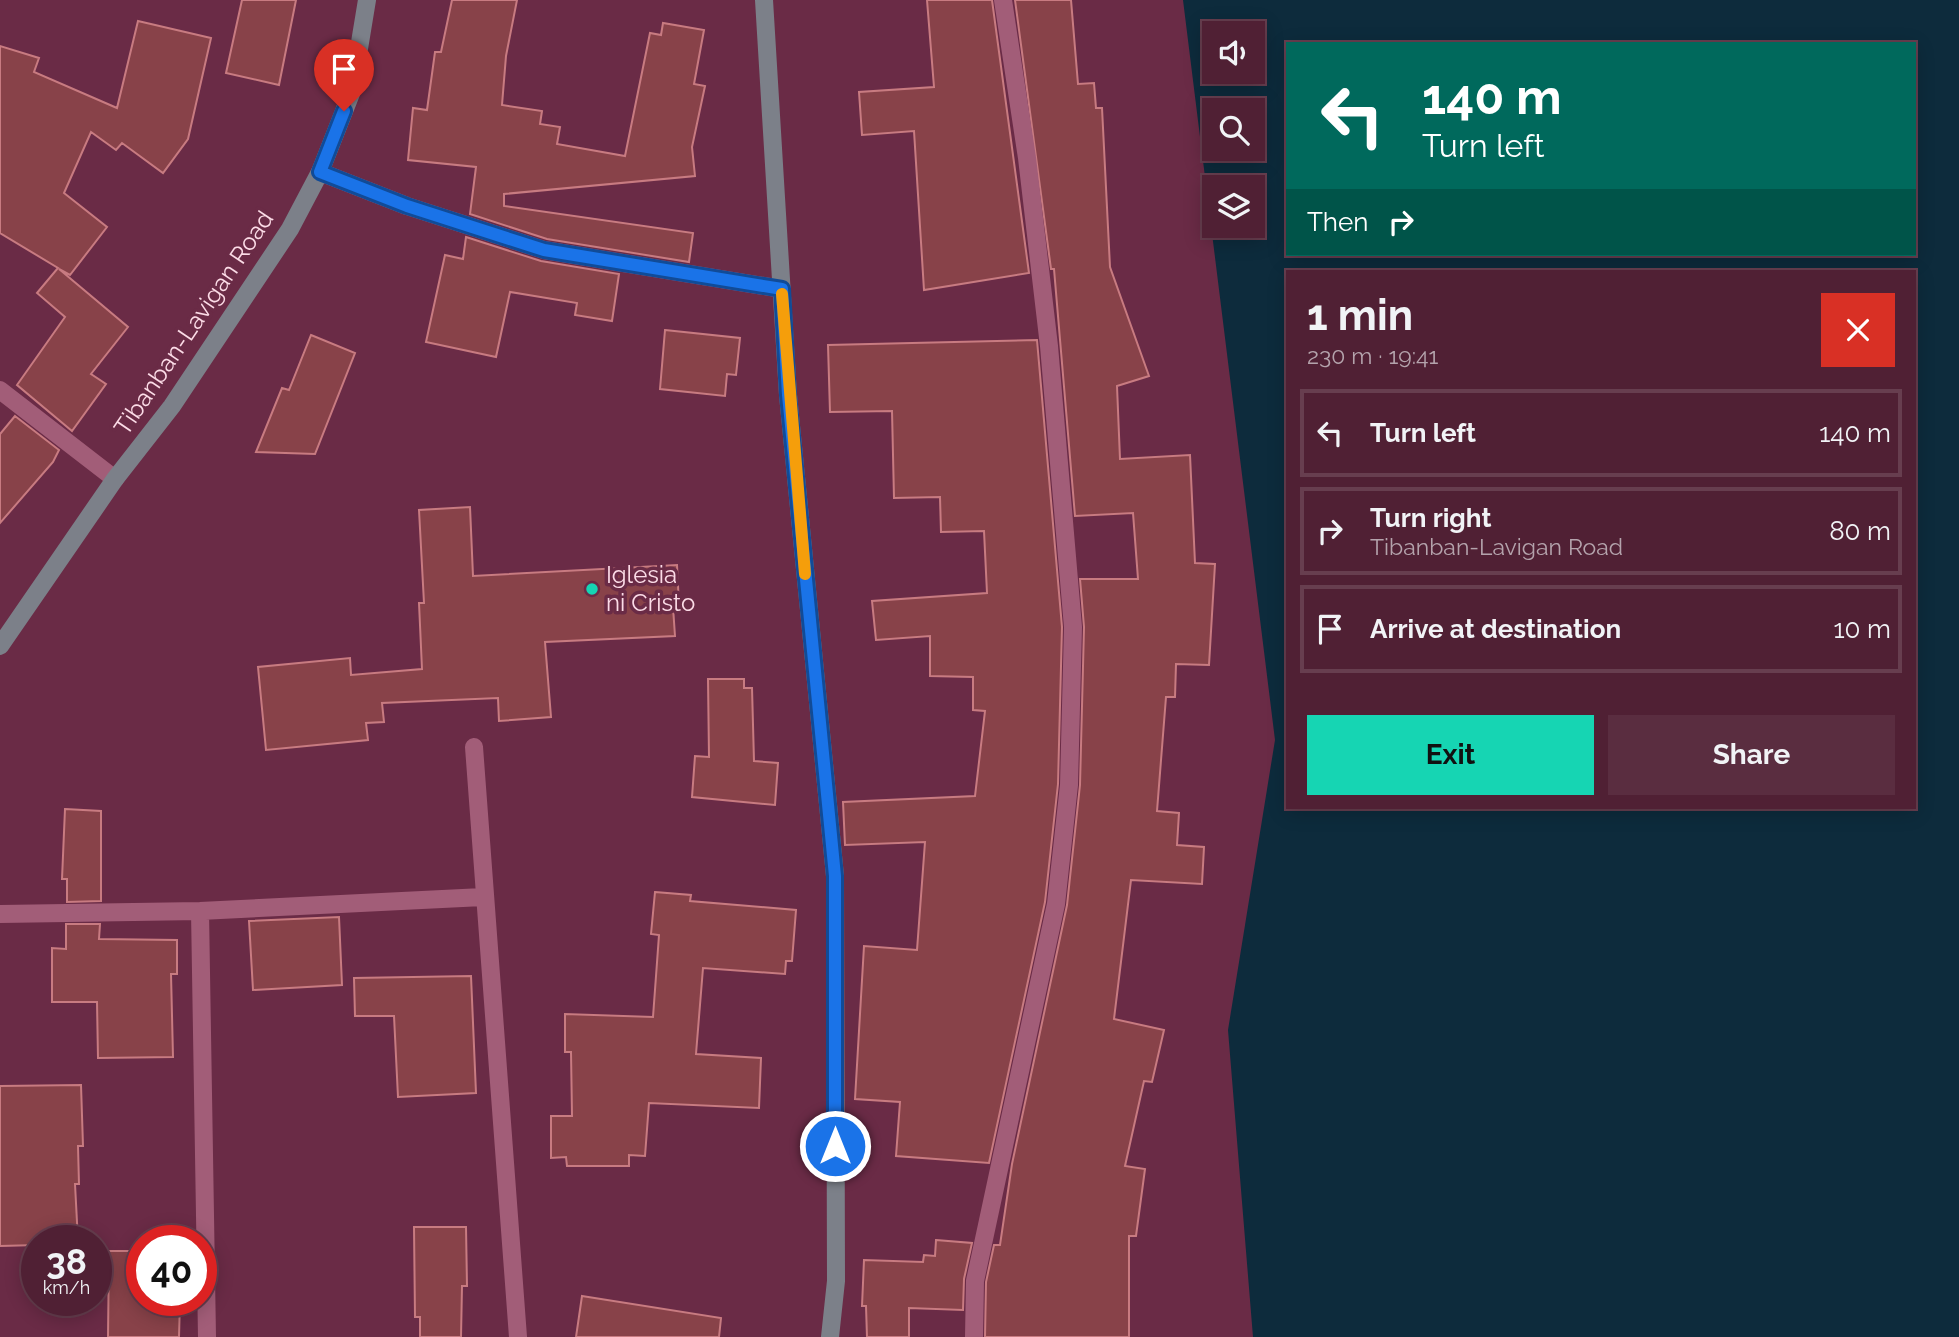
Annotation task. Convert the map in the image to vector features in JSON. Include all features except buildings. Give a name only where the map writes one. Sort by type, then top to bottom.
[{"type":"street","name":"Tibanban-Lavigan Road","points":[[0,646],[115,479],[172,406],[290,229],[320,172],[352,91],[367,0]]},
{"type":"street","points":[[764,0],[789,409],[835,876],[836,1281],[830,1337]]},
{"type":"street","points":[[974,1337],[975,1281],[1056,904],[1069,785],[1073,627],[1049,346],[1027,158],[1003,0]]},
{"type":"street","points":[[320,172],[407,206],[544,250],[782,289]]},
{"type":"street","points":[[0,390],[115,479]]},
{"type":"street","points":[[474,747],[483,897],[518,1337]]},
{"type":"street","points":[[0,914],[200,911],[483,897]]},
{"type":"street","points":[[200,911],[208,1337]]},
{"type":"water","points":[[1183,0],[1959,0],[1959,1337],[1253,1337],[1228,1030],[1275,740],[1213,238],[1265,238],[1265,175],[1205,175],[1203,161],[1265,161],[1265,98],[1202,98],[1202,153]]},
{"type":"slow traffic","points":[[782,294],[788,395],[805,574]]},
{"type":"place","name":"Iglesia ni Cristo","points":[[592,589]]},
{"type":"route","points":[[344,111],[320,172],[407,206],[544,250],[782,289],[788,395],[835,876],[835,1146]]}]
